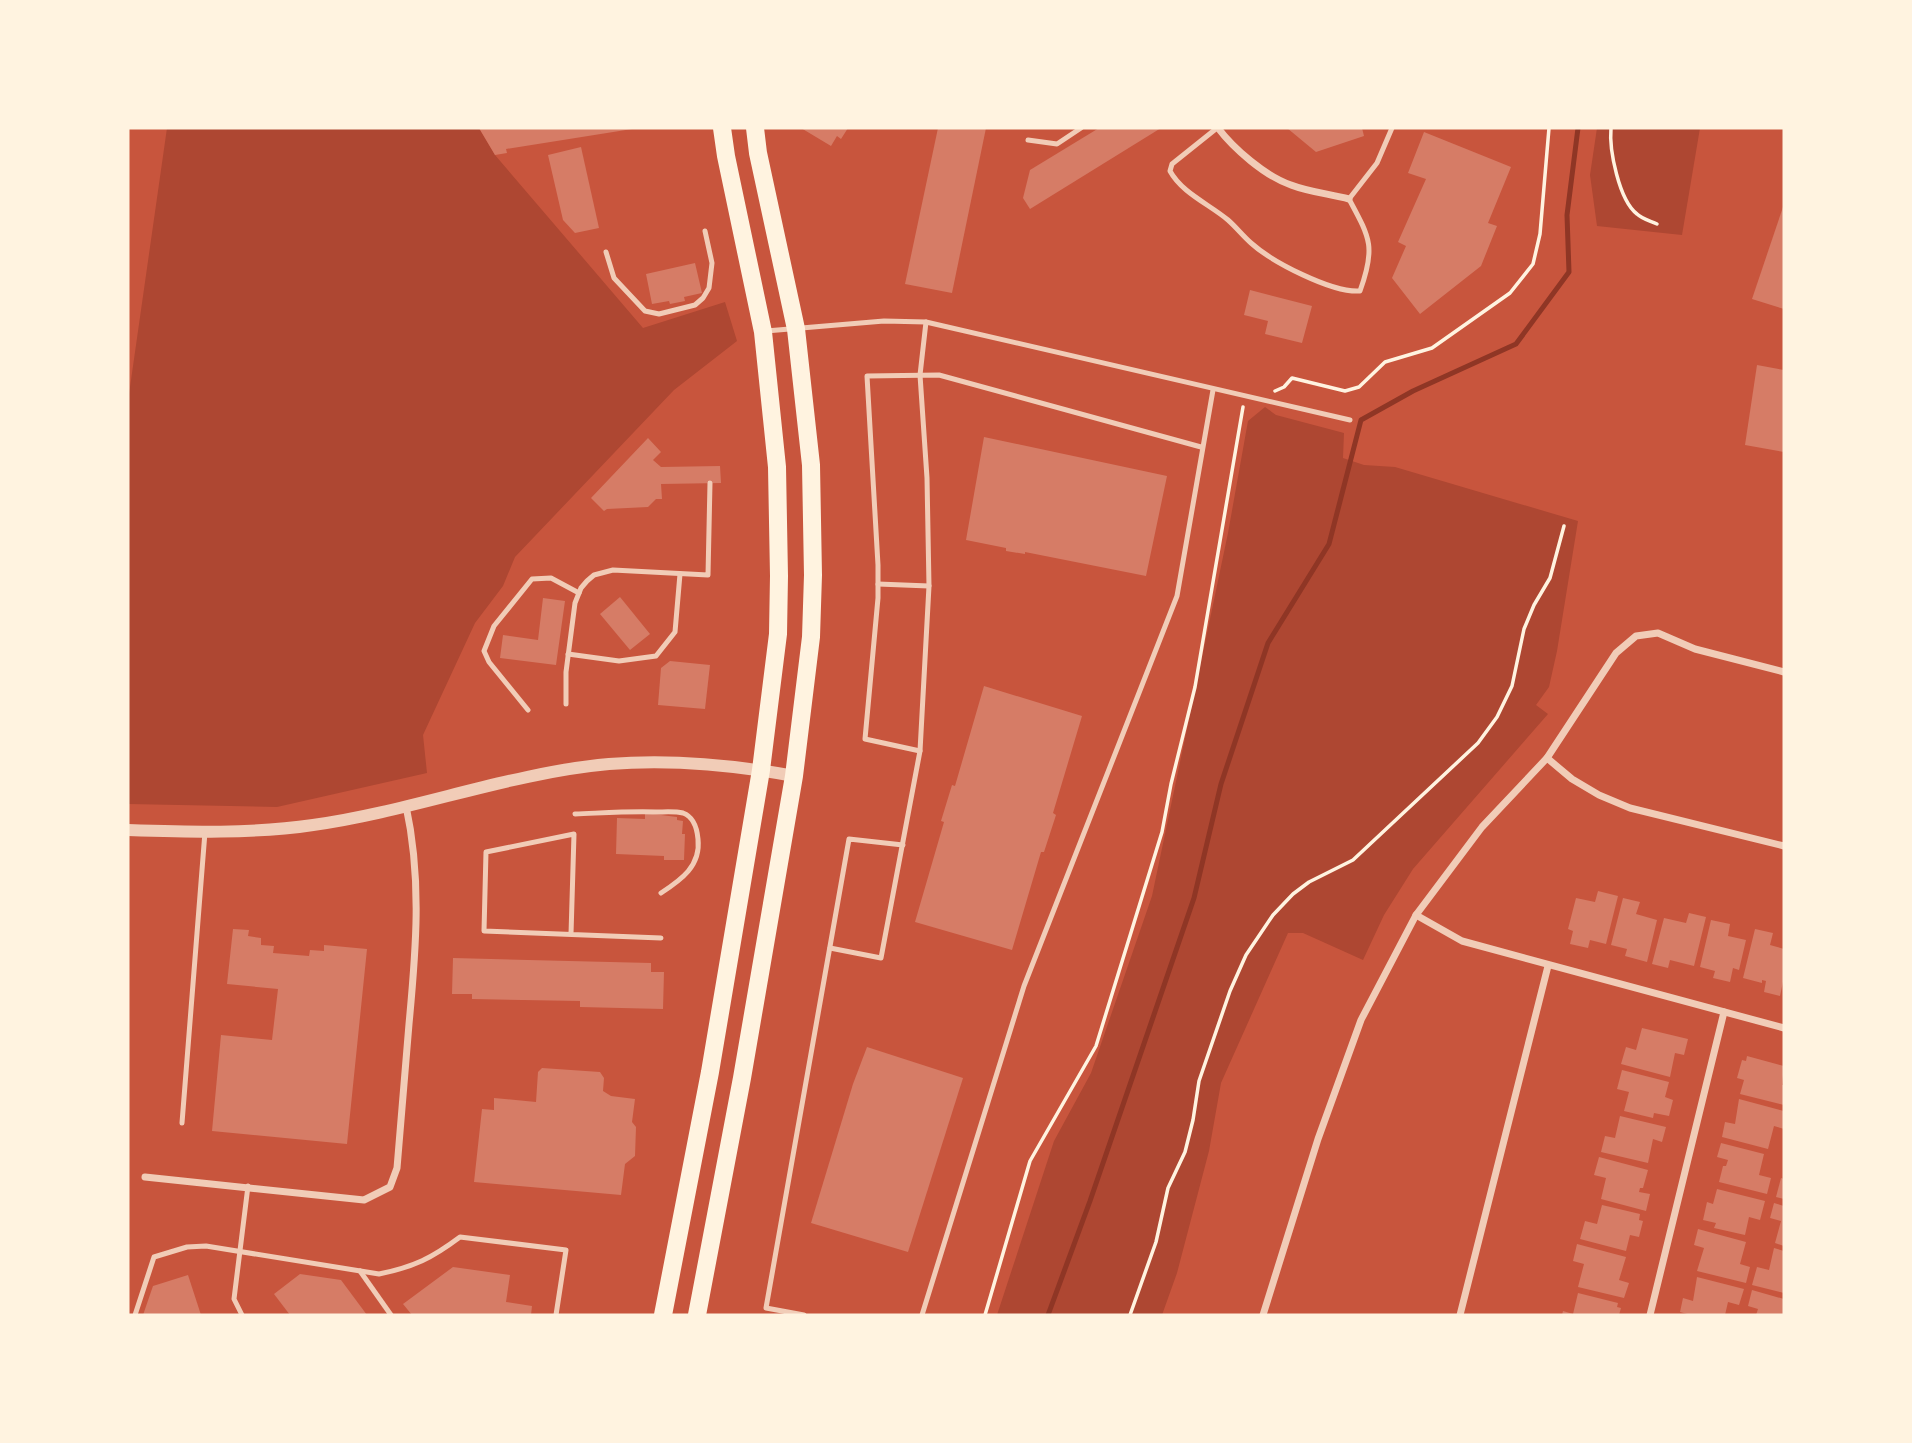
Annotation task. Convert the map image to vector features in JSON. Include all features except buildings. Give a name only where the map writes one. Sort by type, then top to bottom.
[{"type":"main road","points":[[663,1315],[710,1073],[761,770],[778,634],[777,467],[763,331],[722,128]]},
{"type":"main road","points":[[697,1315],[743,1078],[794,776],[811,637],[811,465],[796,329],[755,128]]},
{"type":"street","points":[[1218,128],[1226,139],[1253,163],[1289,185],[1349,199]]},
{"type":"street","points":[[1263,1315],[1318,1139],[1361,1020],[1416,915],[1482,827],[1547,758],[1616,653],[1636,636],[1658,633],[1695,649],[1784,672]]},
{"type":"street","points":[[1547,758],[1572,779],[1599,795],[1630,808],[1784,846]]},
{"type":"street","points":[[128,830],[205,832],[314,825],[527,778],[607,764],[659,761],[761,770],[794,776]]},
{"type":"street","points":[[145,1177],[364,1200],[390,1187],[397,1168],[417,938],[417,878],[406,805]]},
{"type":"street","points":[[1416,915],[1462,941],[1784,1028]]},
{"type":"street","points":[[1460,1315],[1548,966]]},
{"type":"street","points":[[1650,1315],[1724,1012]]},
{"type":"lane","points":[[1028,140],[1057,144],[1081,128]]},
{"type":"lane","points":[[1218,128],[1172,164],[1170,171],[1175,181],[1228,220],[1253,245],[1294,271],[1348,292],[1360,291],[1369,265],[1369,237],[1349,199],[1377,163],[1392,128]]},
{"type":"lane","points":[[606,252],[614,278],[645,310],[659,314],[695,305],[704,298],[709,288],[712,263],[705,231]]},
{"type":"lane","points":[[763,331],[884,321],[926,322],[1350,420]]},
{"type":"lane","points":[[830,948],[881,958],[920,751],[929,586],[927,478],[920,375],[926,322]]},
{"type":"lane","points":[[920,751],[865,739],[878,584],[867,376],[939,375],[1201,447]]},
{"type":"lane","points":[[922,1315],[1024,986],[1177,596],[1213,390]]},
{"type":"lane","points":[[566,704],[568,654],[575,603],[579,593],[587,581],[613,570],[708,575],[710,482]]},
{"type":"lane","points":[[568,654],[619,661],[656,656],[675,632],[680,574]]},
{"type":"lane","points":[[528,710],[489,662],[484,651],[494,626],[532,579],[551,578],[579,593]]},
{"type":"lane","points":[[878,584],[929,586]]},
{"type":"lane","points":[[575,814],[661,812],[682,813],[691,818],[697,828],[699,845],[695,860],[690,871],[661,893]]},
{"type":"lane","points":[[182,1123],[205,832]]},
{"type":"lane","points":[[571,934],[574,834],[486,852],[484,931],[661,938]]},
{"type":"lane","points":[[804,1315],[766,1308],[849,839],[903,845]]},
{"type":"lane","points":[[242,1315],[234,1299],[248,1186]]},
{"type":"lane","points":[[135,1315],[155,1257],[187,1247],[206,1246],[379,1274],[414,1266],[437,1254],[460,1237],[566,1250],[556,1315]]},
{"type":"lane","points":[[360,1271],[391,1315]]},
{"type":"path","points":[[1284,387],[1292,378],[1345,391],[1359,387],[1385,362],[1432,348],[1510,293],[1533,264],[1540,234],[1549,128]]},
{"type":"path","points":[[1611,128],[1612,158],[1621,187],[1635,214],[1657,224]]},
{"type":"path","points":[[985,1315],[1030,1161],[1096,1046],[1162,832],[1195,687],[1240,421]]},
{"type":"path","points":[[1130,1315],[1156,1242],[1168,1188],[1185,1152],[1199,1081],[1230,991],[1246,955],[1273,915],[1293,894],[1353,860],[1478,743],[1497,717],[1512,686],[1524,629],[1550,578],[1564,526]]},
{"type":"shaded area","points":[[167,128],[479,128],[495,155],[643,328],[725,302],[737,341],[674,390],[515,557],[503,586],[475,623],[423,735],[427,773],[277,807],[128,804],[128,401]]},
{"type":"shaded area","points":[[1597,128],[1700,128],[1682,235],[1597,226],[1590,175]]},
{"type":"shaded area","points":[[1265,407],[1276,415],[1344,433],[1343,458],[1364,465],[1395,467],[1578,521],[1549,687],[1536,705],[1548,714],[1413,869],[1384,915],[1363,960],[1303,933],[1288,933],[1221,1083],[1209,1151],[1177,1273],[1162,1315],[997,1315],[1054,1141],[1091,1073],[1152,896],[1228,533],[1248,421]]},
{"type":"waterway","points":[[1048,1315],[1194,898],[1221,784],[1268,643],[1329,544],[1361,420],[1413,391],[1516,344],[1569,272],[1567,215],[1578,128]]}]
